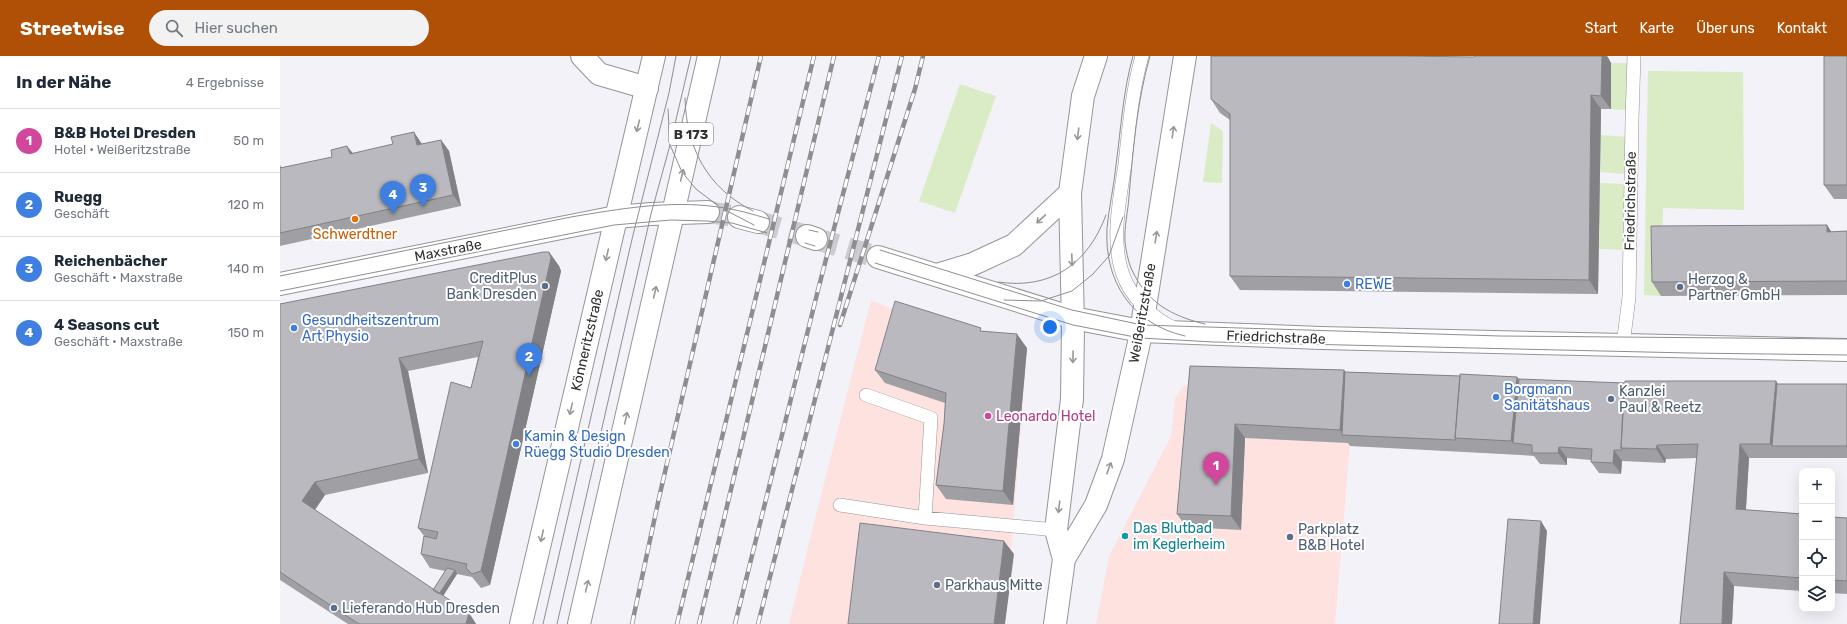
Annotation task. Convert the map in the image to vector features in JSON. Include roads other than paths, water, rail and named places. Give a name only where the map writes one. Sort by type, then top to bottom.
[{"type":"main road","points":[[582,56],[599,74],[647,88]]},
{"type":"main road","name":"Könneritzstraße","points":[[521,624],[654,56]]},
{"type":"main road","name":"B 173","points":[[579,624],[710,56]]},
{"type":"main road","name":"Weißeritzstraße","points":[[1064,559],[1056,530],[1072,399],[1073,318],[1070,193],[1083,96],[1096,56]]},
{"type":"main road","name":"Weißeritzstraße","points":[[1055,624],[1064,559],[1096,505],[1113,459],[1141,331],[1185,56]]},
{"type":"main road","points":[[938,275],[973,264],[1014,245],[1070,193]]},
{"type":"main road","points":[[616,217],[708,212]]},
{"type":"main road","name":"Maxstraße","points":[[280,284],[616,217]]},
{"type":"main road","name":"Friedrichstraße","points":[[878,257],[1073,318],[1141,331],[1321,338],[1847,350]]},
{"type":"lane","points":[[1142,56],[1132,102],[1116,237],[1122,272],[1135,296],[1144,308],[1169,326],[1190,333]]},
{"type":"lane","name":"Friedrichstraße","points":[[1623,345],[1629,297],[1634,56]]},
{"type":"lane","points":[[866,395],[931,418],[925,518]]},
{"type":"lane","points":[[840,505],[925,518],[1056,530]]},
{"type":"tunnel","points":[[708,212],[739,217]]},
{"type":"tunnel","points":[[758,222],[807,236]]},
{"type":"tunnel","points":[[816,239],[878,257]]},
{"type":"tram line","points":[[543,624],[633,235],[669,93],[676,56]]},
{"type":"tram line","points":[[557,624],[651,214],[670,145],[691,56]]},
{"type":"tram line","points":[[1133,56],[1125,96],[1107,228],[1107,248],[1110,266],[1116,283],[1125,298],[1136,311],[1150,322],[1166,330],[1185,336]]},
{"type":"tram line","points":[[1150,56],[1142,90],[1134,144],[1125,231],[1127,255],[1137,280],[1152,299],[1161,306],[1181,317],[1205,324]]},
{"type":"tram line","points":[[685,98],[686,116],[690,133],[702,164],[723,191],[737,202],[753,211]]},
{"type":"tram line","points":[[668,109],[670,145],[682,172],[696,189],[717,205]]},
{"type":"tram line","points":[[280,276],[571,217],[626,208],[681,204],[700,205],[731,209],[769,219]]},
{"type":"tram line","points":[[729,212],[754,225]]},
{"type":"tram line","points":[[998,282],[1035,282],[1051,277],[1065,270],[1078,260],[1089,247],[1106,215]]},
{"type":"tram line","points":[[1004,300],[1041,301],[1072,291],[1093,274],[1109,256],[1123,217]]},
{"type":"tram line","points":[[280,291],[614,225],[671,220],[706,221],[732,223],[767,233]]},
{"type":"tram line","points":[[809,230],[818,232]]},
{"type":"tram line","points":[[805,243],[815,246]]},
{"type":"tram line","points":[[880,250],[1072,310],[1142,325],[1500,336],[1847,339]]},
{"type":"tram line","points":[[875,263],[1073,325],[1140,338],[1214,342],[1689,353],[1847,355]]},
{"type":"railway","points":[[632,624],[659,498],[761,56]]},
{"type":"railway","points":[[677,624],[814,56]]},
{"type":"railway","points":[[699,624],[834,56]]},
{"type":"railway","points":[[735,624],[818,290],[879,56]]},
{"type":"railway","points":[[758,624],[902,56]]},
{"type":"railway","points":[[840,325],[915,89],[923,56]]},
{"type":"place","name":"Reichenbächer","points":[[423,207]]},
{"type":"place","name":"4 Seasons cut","points":[[393,214]]},
{"type":"place","name":"Schwerdtner","points":[[355,219]]},
{"type":"place","name":"REWE","points":[[1347,284]]},
{"type":"place","name":"CreditPlus Bank Dresden","points":[[545,286]]},
{"type":"place","name":"Herzog & Partner GmbH","points":[[1680,287]]},
{"type":"place","name":"Gesundheitszentrum Art Physio","points":[[294,328]]},
{"type":"place","name":"Ruegg","points":[[529,376]]},
{"type":"place","name":"Borgmann Sanitätshaus","points":[[1496,397]]},
{"type":"place","name":"Kanzlei Paul & Reetz","points":[[1611,399]]},
{"type":"place","name":"Leonardo Hotel","points":[[988,416]]},
{"type":"place","name":"Kamin & Design Rüegg Studio Dresden","points":[[516,444]]},
{"type":"place","name":"B&B Hotel Dresden","points":[[1216,485]]},
{"type":"place","name":"Das Blutbad im Keglerheim","points":[[1125,536]]},
{"type":"place","name":"Parkplatz B&B Hotel","points":[[1290,537]]},
{"type":"place","name":"Parkhaus Mitte","points":[[937,585]]},
{"type":"place","name":"Lieferando Hub Dresden","points":[[334,608]]}]
